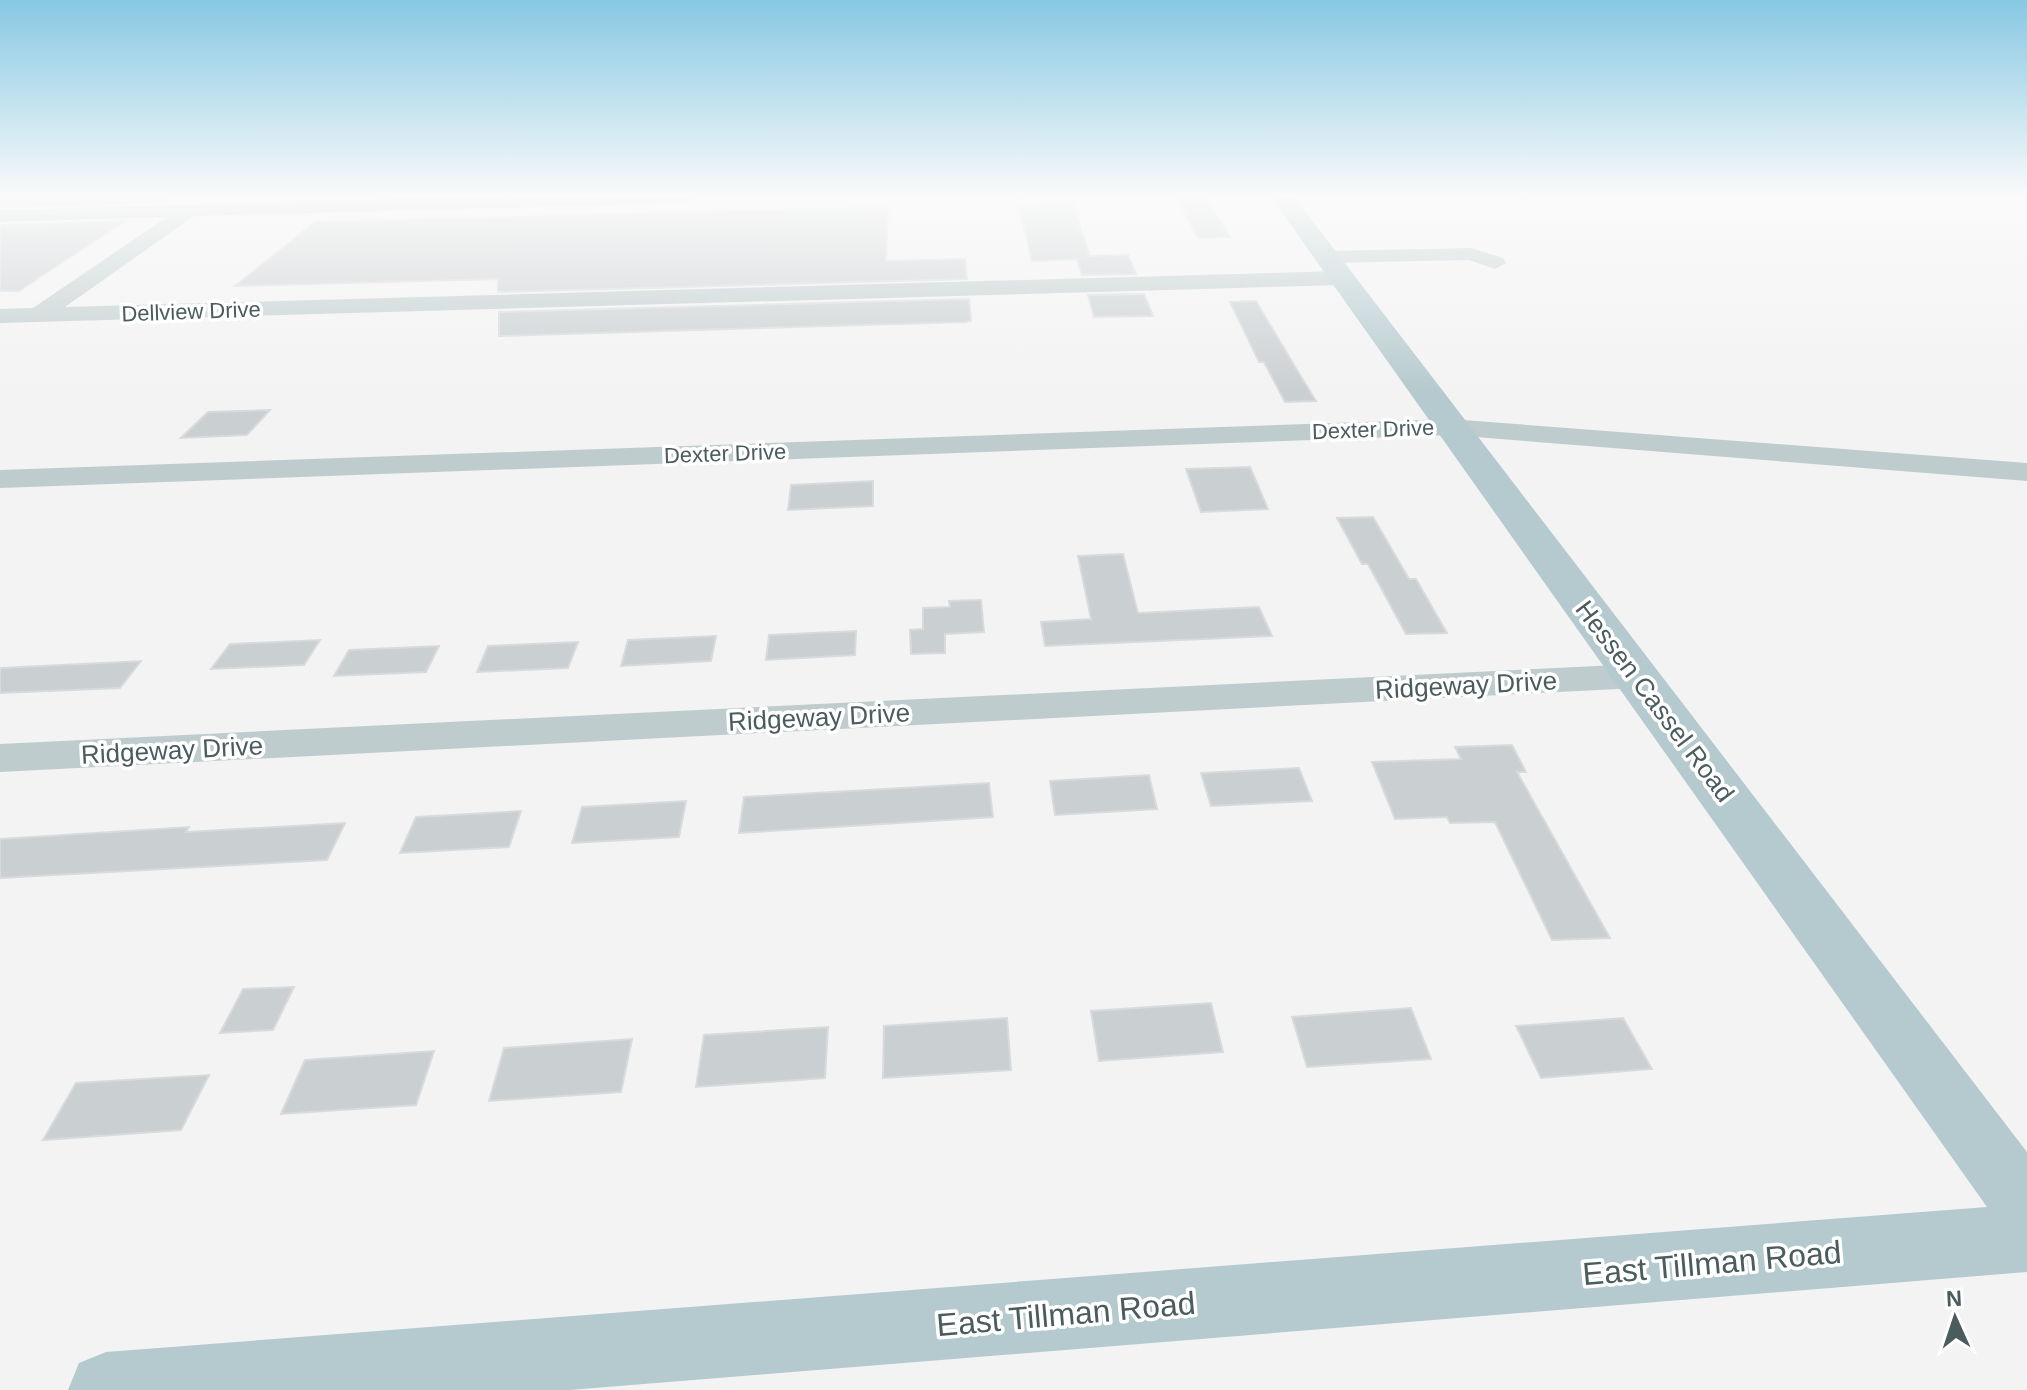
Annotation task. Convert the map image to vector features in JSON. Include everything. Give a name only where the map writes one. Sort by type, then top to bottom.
[{"type":"main road","name":"Hessen Cassel Road","points":[[1330,262],[2027,1206]]},
{"type":"main road","name":"East Tillman Road","points":[[106,1390],[2027,1238]]},
{"type":"street","points":[[0,341],[116,262]]},
{"type":"street","name":"Dellview Drive","points":[[0,316],[1334,268],[1394,262]]},
{"type":"street","name":"Dexter Drive","points":[[0,479],[1450,427],[2027,472]]},
{"type":"street","name":"Ridgeway Drive","points":[[0,758],[1638,676]]},
{"type":"building","points":[[0,262],[63,262],[19,291],[0,291]]},
{"type":"building","points":[[265,262],[965,262],[967,279],[498,292],[498,279],[235,286]]},
{"type":"building","points":[[1078,262],[1131,262],[1136,274],[1082,275]]},
{"type":"building","points":[[1144,294],[1153,316],[1094,317],[1088,295]]},
{"type":"building","points":[[969,299],[971,321],[965,322],[499,336],[499,312]]},
{"type":"building","points":[[1256,301],[1316,401],[1285,402],[1264,362],[1259,362],[1230,302]]},
{"type":"building","points":[[270,410],[247,435],[181,438],[208,412]]},
{"type":"building","points":[[1250,467],[1268,509],[1201,512],[1186,469]]},
{"type":"building","points":[[873,481],[873,506],[788,510],[791,485]]},
{"type":"building","points":[[1373,517],[1409,579],[1416,579],[1447,633],[1406,634],[1368,564],[1362,564],[1337,518]]},
{"type":"building","points":[[1123,554],[1138,613],[1259,607],[1272,636],[1045,646],[1041,622],[1091,619],[1078,556]]},
{"type":"building","points":[[981,600],[984,632],[945,634],[945,653],[911,654],[910,630],[923,629],[923,608],[950,607],[949,601]]},
{"type":"building","points":[[856,631],[855,655],[766,660],[769,635]]},
{"type":"building","points":[[716,636],[711,661],[621,666],[628,640]]},
{"type":"building","points":[[320,640],[304,665],[211,669],[230,644]]},
{"type":"building","points":[[578,642],[568,668],[477,672],[488,646]]},
{"type":"building","points":[[439,646],[426,672],[334,676],[349,650]]},
{"type":"building","points":[[141,661],[120,688],[0,693],[0,668]]},
{"type":"building","points":[[1512,745],[1526,772],[1517,772],[1610,938],[1552,940],[1495,822],[1450,823],[1447,817],[1395,819],[1372,762],[1461,759],[1455,747]]},
{"type":"building","points":[[1299,768],[1312,801],[1211,806],[1201,773]]},
{"type":"building","points":[[1149,775],[1157,809],[1055,815],[1050,781]]},
{"type":"building","points":[[989,783],[993,817],[739,833],[744,797]]},
{"type":"building","points":[[686,801],[679,837],[572,843],[582,807]]},
{"type":"building","points":[[521,811],[509,847],[400,853],[416,817]]},
{"type":"building","points":[[345,823],[327,860],[0,878],[0,839],[189,827],[186,832]]},
{"type":"building","points":[[294,987],[273,1030],[220,1033],[243,989]]},
{"type":"building","points":[[1211,1003],[1223,1052],[1099,1061],[1091,1011]]},
{"type":"building","points":[[1411,1008],[1431,1059],[1307,1067],[1292,1017]]},
{"type":"building","points":[[1007,1018],[1011,1070],[883,1078],[884,1026]]},
{"type":"building","points":[[1623,1018],[1652,1069],[1541,1078],[1516,1026]]},
{"type":"building","points":[[828,1027],[825,1078],[696,1087],[704,1035]]},
{"type":"building","points":[[632,1039],[621,1092],[489,1101],[504,1048]]},
{"type":"building","points":[[434,1051],[416,1105],[281,1114],[305,1060]]},
{"type":"building","points":[[209,1075],[181,1130],[43,1140],[76,1083]]}]
